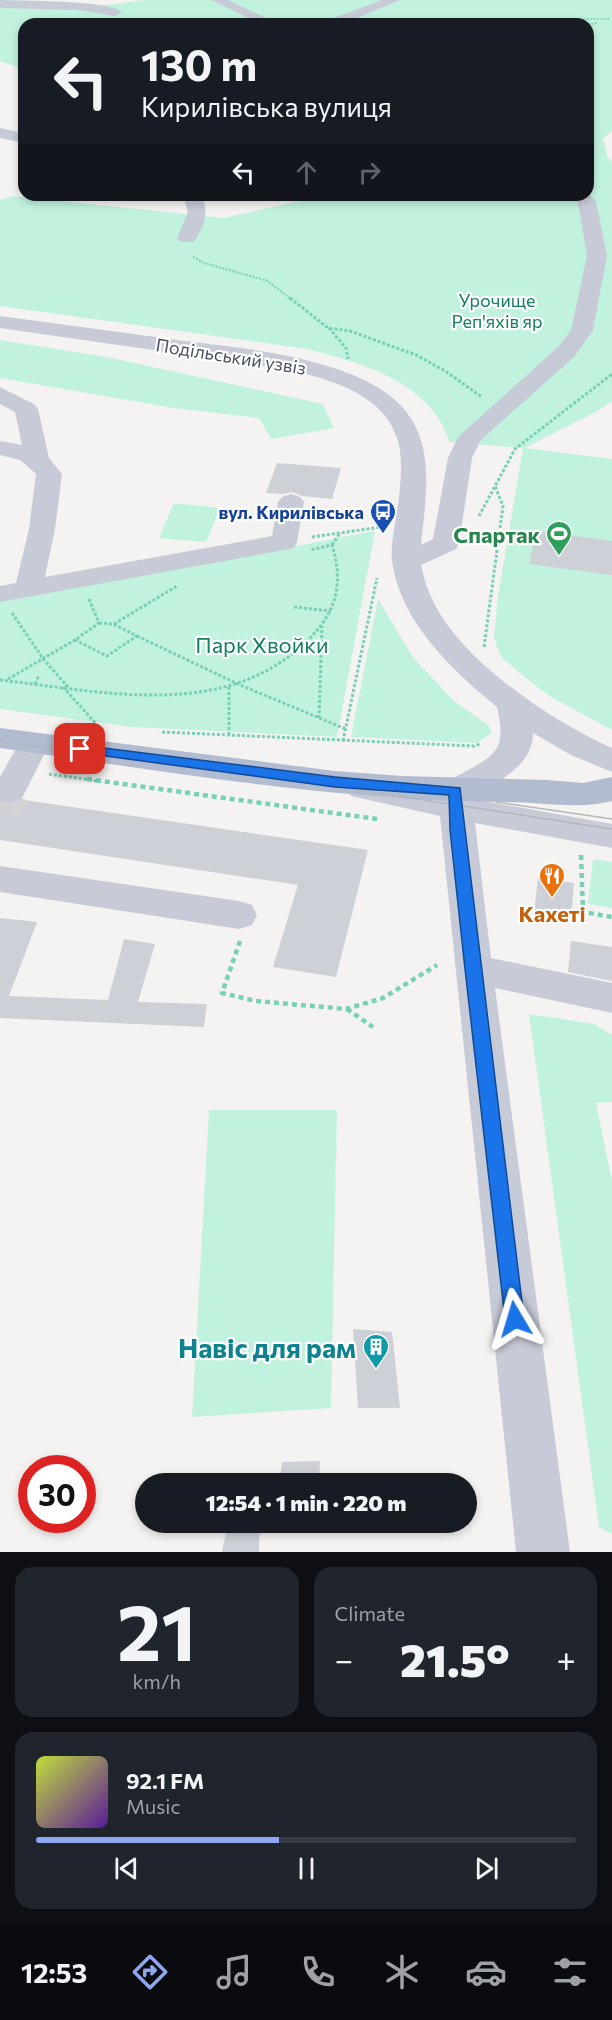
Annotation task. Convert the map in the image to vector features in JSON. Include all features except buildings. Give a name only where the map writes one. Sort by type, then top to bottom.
[{"type":"main road","points":[[0,738],[21,768],[335,782]]},
{"type":"main road","points":[[456,800],[543,791],[587,796],[598,795],[612,788]]},
{"type":"street","points":[[217,0],[258,18]]},
{"type":"street","points":[[347,18],[394,0]]},
{"type":"street","points":[[0,4],[79,6],[115,12]]},
{"type":"street","points":[[0,133],[18,137]]},
{"type":"street","points":[[187,238],[197,220],[196,201]]},
{"type":"street","points":[[406,561],[446,543],[460,458],[470,437],[567,351],[582,330],[597,256],[592,201]]},
{"type":"street","name":"Подільський узвіз","points":[[0,322],[285,362],[319,370],[352,382],[382,399],[401,420],[412,440],[414,462],[406,561],[417,598],[441,638],[472,669],[512,703],[554,731],[612,761]]},
{"type":"street","points":[[0,394],[26,409],[37,458],[49,474],[42,529],[26,599]]},
{"type":"street","points":[[0,448],[15,449],[37,458]]},
{"type":"street","points":[[6,607],[26,599],[284,542],[291,502]]},
{"type":"street","points":[[456,800],[501,763],[516,746],[517,727],[512,703]]},
{"type":"street","points":[[335,782],[456,800],[596,840]]},
{"type":"street","points":[[456,800],[455,967],[543,1552]]},
{"type":"street","points":[[0,879],[239,915]]},
{"type":"street","points":[[455,967],[612,998]]},
{"type":"path","points":[[594,23],[612,17]]},
{"type":"path","points":[[594,21],[609,19]]},
{"type":"path","points":[[187,238],[187,250],[194,258],[204,263],[268,281],[328,328],[346,348],[350,367]]},
{"type":"path","points":[[328,328],[350,331],[416,355],[444,371],[500,411]]},
{"type":"path","points":[[475,524],[515,449],[612,374]]},
{"type":"path","points":[[483,657],[503,506],[495,485]]},
{"type":"path","points":[[301,551],[332,545],[340,532],[377,528]]},
{"type":"path","points":[[0,680],[152,694],[198,693],[240,685],[280,663],[302,647],[322,626],[331,611],[340,587],[339,566],[332,545]]},
{"type":"path","points":[[343,741],[376,578]]},
{"type":"path","points":[[113,624],[179,585]]},
{"type":"path","points":[[88,596],[99,623]]},
{"type":"path","points":[[26,599],[6,607],[44,660],[69,688]]},
{"type":"path","points":[[294,607],[331,611]]},
{"type":"path","points":[[7,680],[44,660],[99,623],[113,624],[240,685],[346,729]]},
{"type":"path","points":[[319,718],[322,626]]},
{"type":"path","points":[[75,640],[107,656],[137,636]]},
{"type":"path","points":[[35,684],[39,675]]},
{"type":"path","points":[[62,687],[98,726]]},
{"type":"path","points":[[229,687],[230,735]]},
{"type":"path","points":[[87,724],[109,727]]},
{"type":"path","points":[[152,731],[474,746]]},
{"type":"path","points":[[21,768],[386,820]]},
{"type":"path","points":[[596,840],[583,912],[612,917]]},
{"type":"path","points":[[222,993],[256,1001],[346,1009],[383,998],[455,967]]},
{"type":"path","points":[[346,1009],[373,1027]]},
{"type":"green space","name":"Урочище Реп'яхів яр","points":[[0,0],[108,5],[143,0],[612,0],[612,131],[603,139],[608,158],[612,161],[612,401],[596,412],[524,448],[612,459],[612,730],[553,698],[532,683],[502,658],[497,647],[494,637],[498,596],[523,448],[450,442],[440,421],[427,404],[411,390],[372,369],[307,349],[0,306],[0,200],[13,196],[18,197],[18,201],[61,201],[224,218],[299,201],[594,201],[594,18],[18,18],[18,68],[0,61]]},
{"type":"green space","points":[[0,340],[107,357],[323,404],[334,428],[271,439],[259,418],[174,408],[0,378]]},
{"type":"green space","points":[[174,503],[220,508],[206,542],[159,538]]},
{"type":"green space","name":"Парк Хвойки","points":[[375,531],[337,737],[133,727],[0,709],[0,602]]},
{"type":"green space","name":"Парк Хвойки","points":[[378,599],[412,656],[453,700],[489,726],[491,733],[477,743],[351,737]]},
{"type":"green space","points":[[593,859],[612,862],[612,908],[588,904]]},
{"type":"green space","points":[[529,1014],[594,1024],[612,1035],[612,1102],[596,1103],[612,1181],[612,1534],[599,1527]]},
{"type":"green space","points":[[209,1110],[337,1110],[331,1408],[192,1417]]},
{"type":"tunnel","points":[[0,810],[9,792]]},
{"type":"tram line","points":[[0,742],[338,787],[612,829]]},
{"type":"tram line","points":[[496,802],[612,819]]},
{"type":"place","name":"вул. Кирилівська","points":[[383,535]]},
{"type":"place","name":"Спартак","points":[[559,557]]},
{"type":"place","name":"Кахеті","points":[[552,899]]},
{"type":"place","name":"Навіс для рам","points":[[376,1370]]},
{"type":"route","points":[[80,749],[335,782],[456,791],[457,830],[515,1319]]}]
